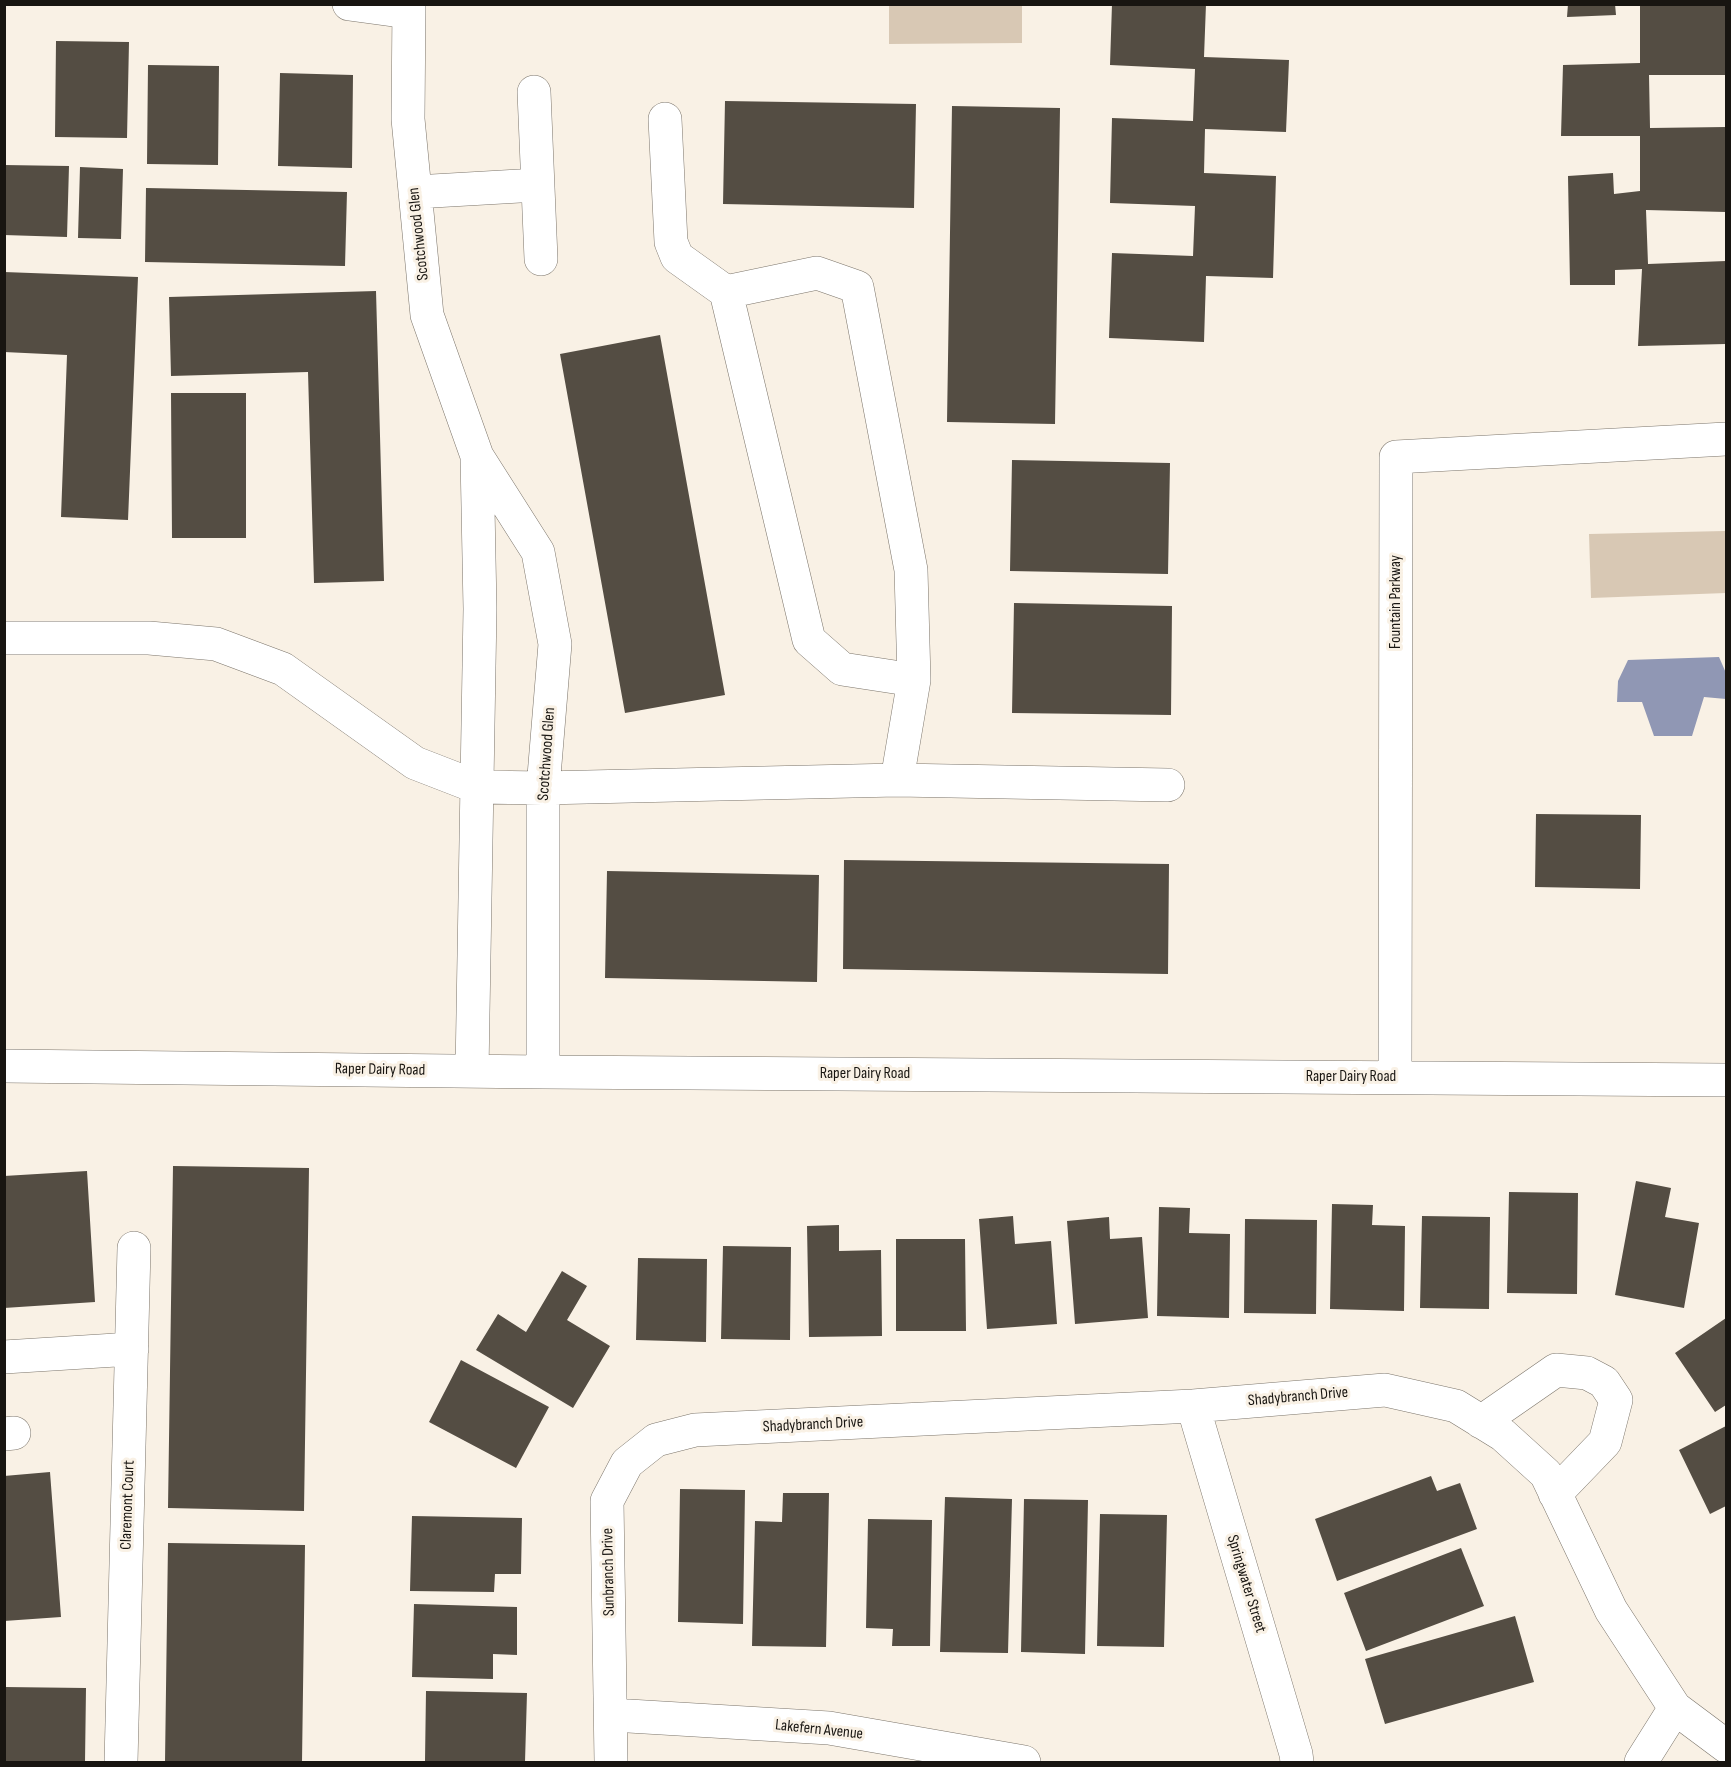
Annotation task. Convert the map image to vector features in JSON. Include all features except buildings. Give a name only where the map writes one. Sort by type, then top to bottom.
[{"type":"street","points":[[349,4],[408,8]]},
{"type":"street","name":"Scotchwood Glen","points":[[408,8],[408,119],[427,315],[477,456],[538,552],[555,644],[543,788],[543,1072]]},
{"type":"street","points":[[534,92],[541,259]]},
{"type":"street","points":[[664,119],[671,242],[677,257],[726,292],[809,640],[842,669],[914,680]]},
{"type":"street","points":[[415,192],[537,185]]},
{"type":"street","points":[[726,292],[817,273],[857,287],[911,570],[914,680],[897,780]]},
{"type":"street","name":"Fountain Parkway","points":[[1395,1077],[1396,457],[1726,439]]},
{"type":"street","name":"Scotchwood Glen","points":[[472,1071],[480,609],[477,456]]},
{"type":"street","points":[[4,638],[149,638],[216,644],[283,669],[415,763],[477,787],[543,788],[897,780],[1168,785]]},
{"type":"street","name":"Raper Dairy Road","points":[[4,1066],[1726,1080]]},
{"type":"street","name":"Claremont Court","points":[[121,1762],[134,1248]]},
{"type":"street","points":[[4,1357],[132,1349]]},
{"type":"street","points":[[1481,1422],[1556,1370],[1587,1373],[1604,1382],[1616,1400],[1605,1442],[1555,1494]]},
{"type":"street","name":"Shadybranch Drive","points":[[695,1431],[1193,1406],[1385,1390],[1456,1406],[1503,1435],[1546,1474],[1611,1610],[1675,1708],[1726,1746]]},
{"type":"street","name":"Springwater Street","points":[[1193,1406],[1297,1762]]},
{"type":"street","name":"Sunbranch Drive","points":[[611,1762],[608,1501],[627,1463],[656,1440],[695,1431]]},
{"type":"street","points":[[1641,1762],[1675,1708]]},
{"type":"street","name":"Lakefern Avenue","points":[[612,1715],[829,1728],[1024,1762]]},
{"type":"shaded area","points":[[889,5],[1022,5],[1022,43],[889,44]]},
{"type":"shaded area","points":[[1725,531],[1726,593],[1591,598],[1589,534]]},
{"type":"water","points":[[1719,657],[1726,673],[1726,699],[1704,697],[1692,736],[1654,736],[1642,702],[1617,702],[1618,681],[1628,660]]}]
